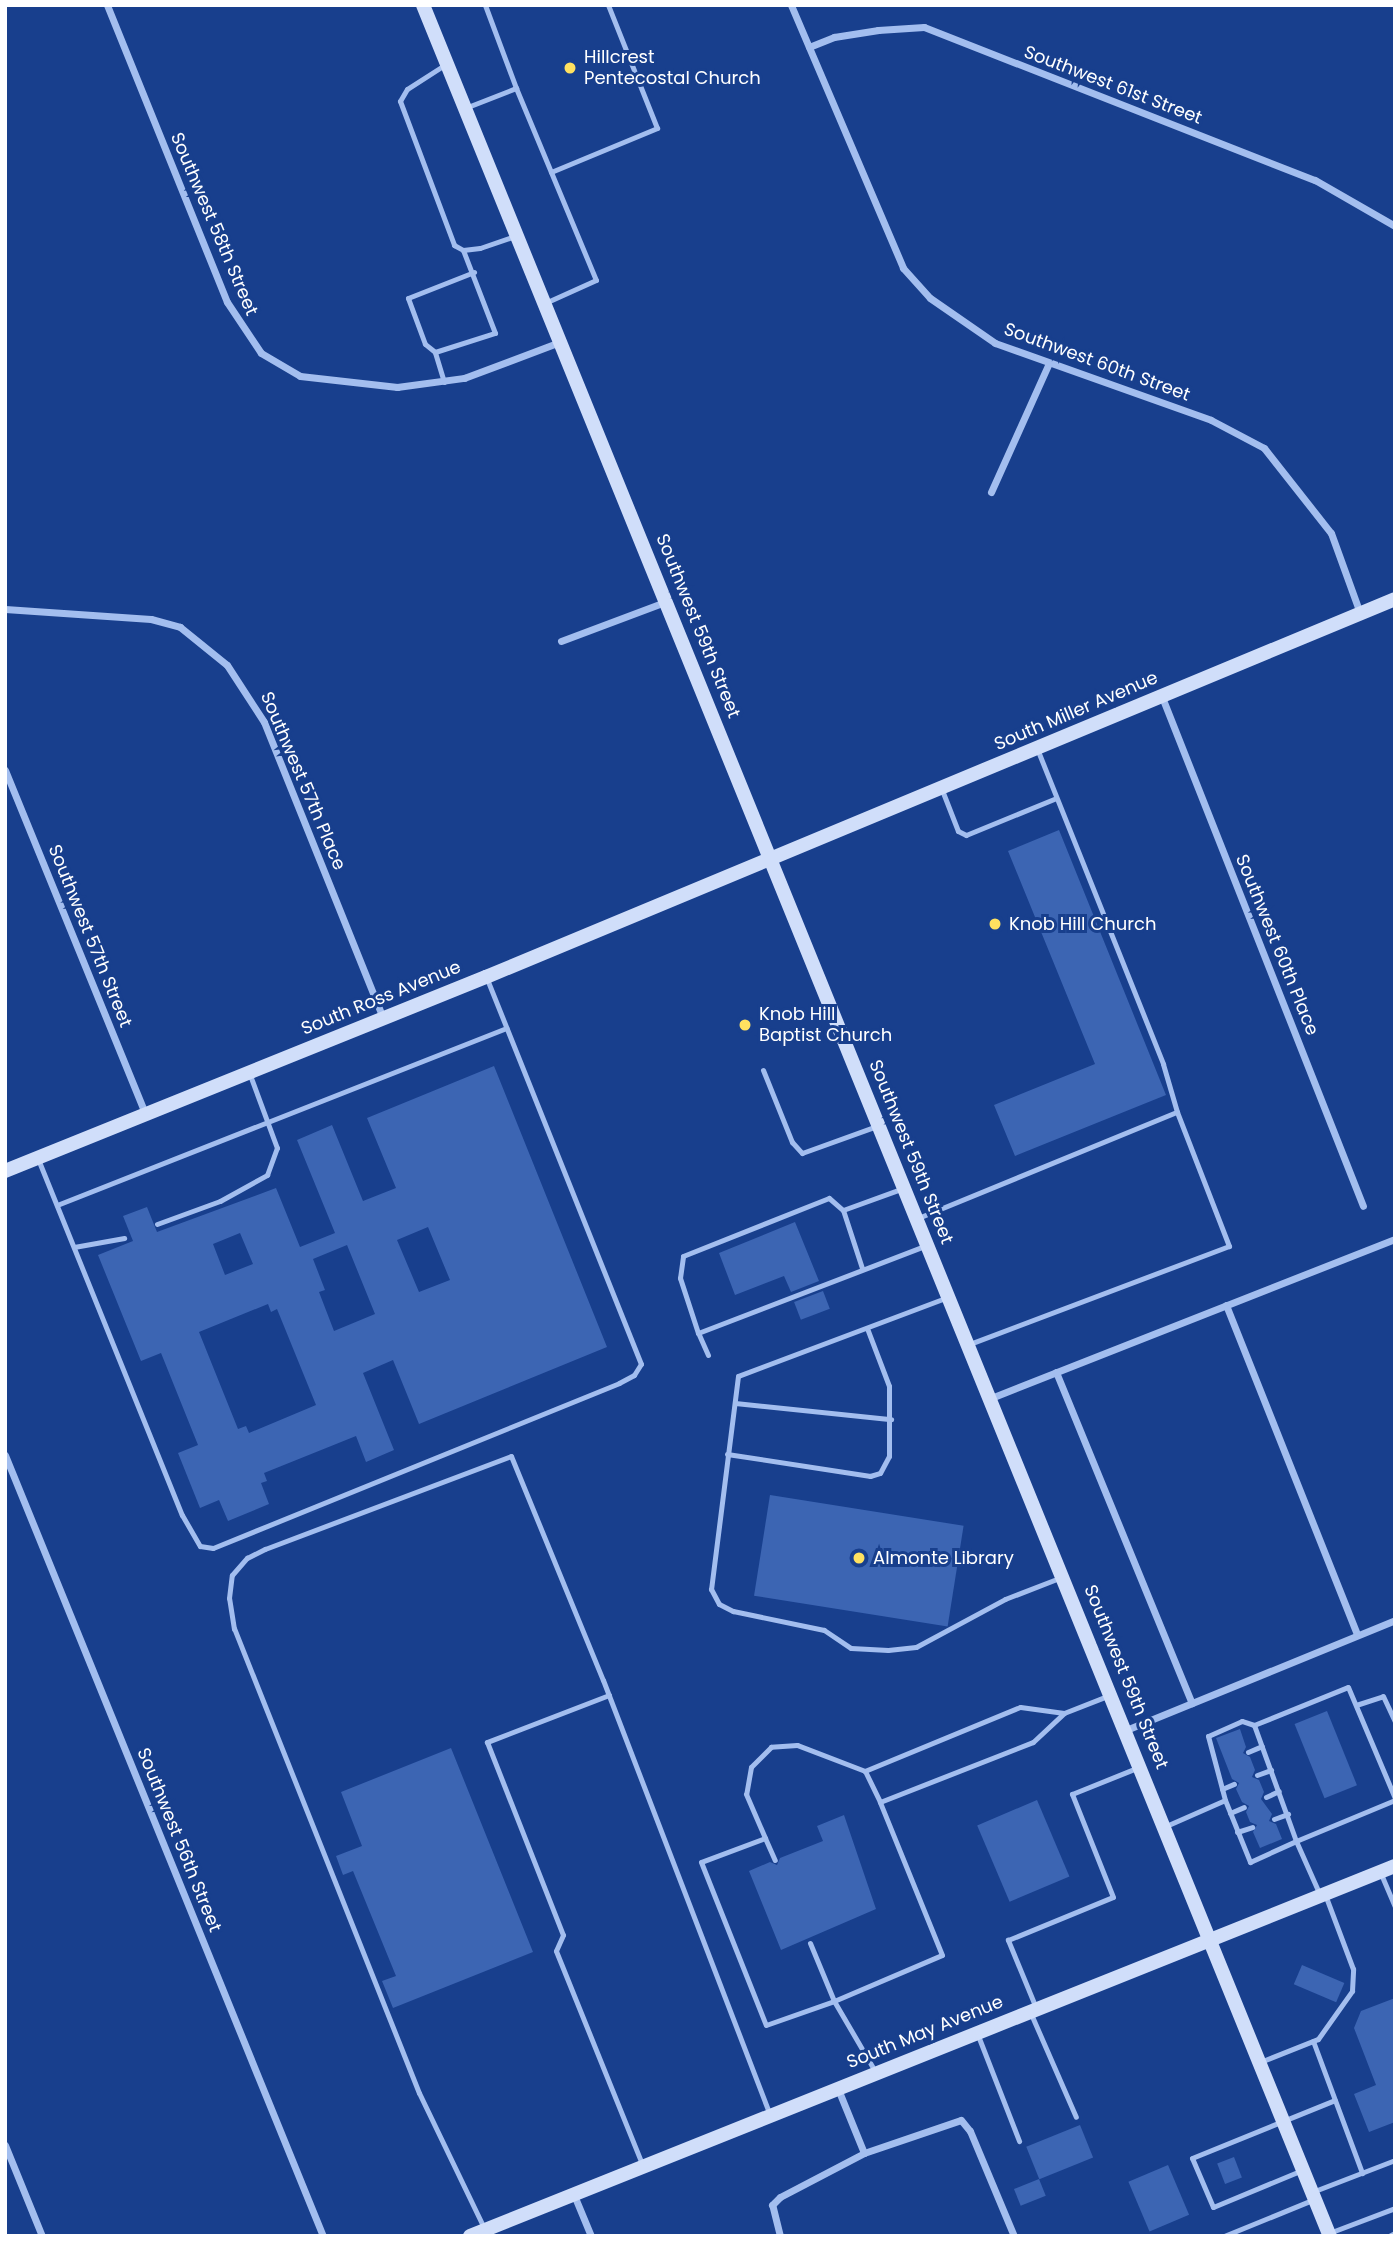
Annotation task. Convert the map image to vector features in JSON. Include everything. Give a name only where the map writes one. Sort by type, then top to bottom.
[{"type":"main road","name":"Southwest 59th Street","points":[[423,5],[1166,1826],[1329,2235]]},
{"type":"main road","name":"South Miller Avenue","points":[[771,859],[1395,598]]},
{"type":"main road","name":"South Ross Avenue","points":[[5,1171],[771,859]]},
{"type":"main road","name":"South May Avenue","points":[[470,2236],[1395,1866]]},
{"type":"street","name":"Southwest 58th Street","points":[[107,5],[227,302],[250,342],[287,371],[322,381],[397,387],[444,382],[561,342]]},
{"type":"street","name":"Southwest 60th Street","points":[[790,5],[903,268],[930,298],[995,343],[1212,421],[1264,448],[1331,533],[1360,613]]},
{"type":"street","name":"Southwest 61st Street","points":[[809,47],[834,37],[924,27],[1315,180],[1395,226]]},
{"type":"street","points":[[991,492],[1049,363]]},
{"type":"street","points":[[561,641],[667,602]]},
{"type":"street","name":"Southwest 57th Place","points":[[5,609],[151,618],[180,627],[227,664],[264,722],[383,1018]]},
{"type":"street","name":"Southwest 60th Place","points":[[1161,696],[1363,1206]]},
{"type":"street","name":"Southwest 57th Street","points":[[5,770],[145,1113]]},
{"type":"street","points":[[991,1398],[1395,1239]]},
{"type":"street","points":[[1226,1305],[1357,1635]]},
{"type":"street","points":[[1056,1372],[1192,1703]]},
{"type":"street","name":"Southwest 56th Street","points":[[5,1455],[323,2236]]},
{"type":"street","points":[[1126,1730],[1395,1620]]},
{"type":"street","points":[[837,2088],[864,2153]]},
{"type":"street","points":[[780,2236],[772,2205],[780,2197],[864,2153],[961,2120],[970,2131],[1014,2236]]},
{"type":"street","points":[[5,2145],[42,2236]]},
{"type":"street","points":[[573,2195],[591,2236]]},
{"type":"lane","points":[[485,5],[516,88],[596,280],[545,303]]},
{"type":"lane","points":[[551,172],[657,128],[608,5]]},
{"type":"lane","points":[[435,352],[495,334],[474,272],[463,250],[454,244],[400,101],[407,89],[447,64]]},
{"type":"lane","points":[[465,108],[516,88]]},
{"type":"lane","points":[[463,250],[517,235]]},
{"type":"lane","points":[[444,382],[435,352],[425,344],[408,299],[474,272]]},
{"type":"lane","points":[[969,1344],[1229,1246],[1177,1112],[1163,1064],[1037,748]]},
{"type":"lane","points":[[941,788],[958,831],[966,835],[1056,798]]},
{"type":"lane","points":[[38,1157],[181,1515],[200,1546],[213,1548],[618,1383],[634,1375],[642,1364],[639,1350],[486,977]]},
{"type":"lane","points":[[57,1205],[270,1124],[506,1028]]},
{"type":"lane","points":[[763,1070],[792,1142],[802,1153],[880,1125]]},
{"type":"lane","points":[[157,1224],[220,1201],[267,1175],[277,1148],[249,1072]]},
{"type":"lane","points":[[918,1218],[1177,1112]]},
{"type":"lane","points":[[843,1210],[905,1187]]},
{"type":"lane","points":[[708,1355],[680,1278],[682,1256],[829,1198],[843,1210],[862,1268]]},
{"type":"lane","points":[[74,1247],[124,1238]]},
{"type":"lane","points":[[698,1333],[862,1268],[929,1245]]},
{"type":"lane","points":[[950,1296],[738,1376],[711,1589],[719,1604],[733,1611],[824,1630],[851,1648],[888,1650],[916,1647],[1005,1599],[1064,1576]]},
{"type":"lane","points":[[727,1454],[870,1476],[885,1467],[891,1419],[889,1386],[867,1328]]},
{"type":"lane","points":[[735,1403],[891,1419]]},
{"type":"lane","points":[[485,2230],[419,2093],[234,1629],[229,1598],[232,1576],[247,1558],[265,1549],[511,1456],[609,1695],[771,2115]]},
{"type":"lane","points":[[1348,1687],[1356,1705],[1395,1799],[1250,1862],[1225,1800],[1208,1737],[1242,1721],[1254,1725],[1348,1687]]},
{"type":"lane","points":[[880,1802],[1033,1742],[1064,1713],[1112,1694]]},
{"type":"lane","points":[[609,1695],[487,1742],[564,1935],[556,1951],[643,2166]]},
{"type":"lane","points":[[1356,1705],[1383,1696],[1395,1722]]},
{"type":"lane","points":[[865,1771],[1020,1707],[1064,1713]]},
{"type":"lane","points":[[1254,1725],[1296,1841],[1322,1894],[1353,1969],[1352,1991],[1312,2041],[1260,2062]]},
{"type":"lane","points":[[765,1838],[701,1862],[766,2025],[834,2001],[942,1955],[865,1771],[797,1745],[771,1747],[751,1767],[746,1794],[775,1860]]},
{"type":"lane","points":[[1248,1752],[1262,1746]]},
{"type":"lane","points":[[1216,1765],[1225,1761]]},
{"type":"lane","points":[[1076,2117],[1008,1940],[1114,1897],[1072,1794],[1141,1766]]},
{"type":"lane","points":[[1257,1775],[1271,1769]]},
{"type":"lane","points":[[1222,1788],[1234,1784]]},
{"type":"lane","points":[[1266,1797],[1279,1791]]},
{"type":"lane","points":[[1166,1826],[1225,1800]]},
{"type":"lane","points":[[1230,1813],[1244,1807]]},
{"type":"lane","points":[[1274,1819],[1287,1814]]},
{"type":"lane","points":[[1237,1832],[1251,1827]]},
{"type":"lane","points":[[1380,1871],[1395,1908]]},
{"type":"lane","points":[[810,1943],[834,2001],[876,2073]]},
{"type":"lane","points":[[976,2032],[1019,2141]]},
{"type":"lane","points":[[1312,2041],[1362,2173]]},
{"type":"lane","points":[[1303,2170],[1213,2207],[1192,2158],[1335,2100]]},
{"type":"lane","points":[[1224,2236],[1395,2160]]},
{"type":"lane","points":[[1329,2235],[1395,2208]]},
{"type":"lane","points":[[1389,2236],[1395,2233]]},
{"type":"building","points":[[1059,830],[1166,1095],[1015,1156],[994,1105],[1095,1064],[1008,851]]},
{"type":"building","points":[[494,1066],[607,1347],[419,1424],[393,1360],[363,1373],[394,1450],[366,1462],[356,1436],[264,1473],[267,1481],[261,1483],[269,1504],[228,1521],[219,1500],[200,1508],[178,1453],[198,1445],[161,1353],[141,1361],[98,1255],[133,1241],[123,1216],[147,1207],[157,1232],[276,1188],[300,1247],[335,1233],[297,1140],[332,1125],[363,1201],[396,1188],[367,1118]],"holes":[[[428,1227],[450,1280],[419,1292],[397,1240]],[[240,1233],[253,1264],[225,1275],[213,1244]],[[347,1245],[375,1314],[334,1331],[319,1292],[325,1290],[313,1259]],[[268,1304],[271,1312],[277,1309],[316,1405],[249,1433],[246,1426],[238,1429],[199,1332]]]},
{"type":"building","points":[[795,1222],[819,1281],[791,1292],[784,1276],[735,1295],[719,1253]]},
{"type":"building","points":[[823,1291],[830,1309],[801,1320],[794,1302]]},
{"type":"building","name":"Almonte Library","points":[[770,1495],[964,1526],[948,1626],[754,1596]]},
{"type":"building","points":[[1327,1711],[1357,1785],[1325,1798],[1295,1724]]},
{"type":"building","points":[[1240,1729],[1246,1747],[1243,1753],[1250,1757],[1255,1770],[1252,1777],[1259,1780],[1264,1792],[1261,1799],[1272,1814],[1269,1821],[1276,1824],[1282,1839],[1260,1848],[1253,1832],[1257,1825],[1250,1822],[1246,1812],[1249,1806],[1242,1802],[1236,1789],[1239,1783],[1232,1779],[1216,1738]]},
{"type":"building","points":[[451,1748],[533,1952],[393,2008],[382,1981],[396,1976],[353,1871],[343,1875],[336,1856],[362,1846],[341,1792]]},
{"type":"building","points":[[1037,1800],[1069,1876],[1010,1902],[977,1825]]},
{"type":"building","points":[[844,1815],[876,1909],[781,1950],[749,1871],[770,1862],[777,1865],[780,1858],[823,1841],[817,1826]]},
{"type":"building","points":[[1302,1965],[1344,1983],[1336,2002],[1294,1984]]},
{"type":"building","points":[[1395,1998],[1395,2122],[1369,2132],[1354,2094],[1376,2085],[1354,2028],[1361,2011]]},
{"type":"building","points":[[1080,2125],[1093,2157],[1039,2179],[1026,2147]]},
{"type":"building","points":[[1234,2157],[1242,2178],[1225,2184],[1217,2163]]},
{"type":"building","points":[[1168,2165],[1189,2215],[1150,2232],[1128,2182]]},
{"type":"building","points":[[1039,2179],[1046,2196],[1021,2206],[1014,2189]]},
{"type":"place","name":"Hillcrest Pentecostal Church","points":[[570,68]]},
{"type":"place","name":"Knob Hill Church","points":[[995,924]]},
{"type":"place","name":"Knob Hill Baptist Church","points":[[745,1025]]},
{"type":"place","name":"Almonte Library","points":[[859,1558]]}]
